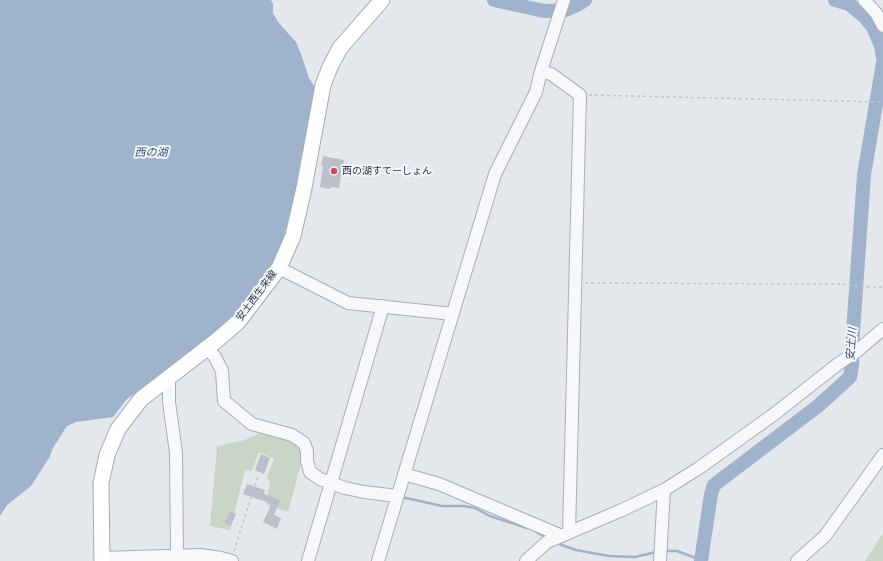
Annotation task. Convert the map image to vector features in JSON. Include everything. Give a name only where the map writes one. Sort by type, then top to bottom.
[{"type":"main road","name":"安土西生来線","points":[[102,559],[101,483],[107,455],[118,429],[141,398],[207,348],[238,322],[279,268],[293,236],[304,188],[323,85],[340,48],[382,0]]},
{"type":"street","points":[[864,0],[876,12],[883,26]]},
{"type":"street","points":[[378,561],[495,174],[536,92],[541,71],[564,1]]},
{"type":"street","points":[[541,71],[551,74],[580,95],[576,284],[559,537]]},
{"type":"street","points":[[279,268],[348,303],[453,314]]},
{"type":"street","points":[[308,561],[383,306]]},
{"type":"street","points":[[526,561],[559,537],[664,490],[699,468],[773,414],[883,329]]},
{"type":"street","points":[[207,348],[215,357],[222,371],[224,401],[252,424],[292,435],[304,443],[308,451],[307,461],[310,472],[320,478],[345,488],[397,496]]},
{"type":"street","points":[[169,377],[169,402],[176,453],[177,556]]},
{"type":"street","points":[[797,561],[825,536],[883,455]]},
{"type":"street","points":[[404,474],[439,484],[559,537]]},
{"type":"street","points":[[660,559],[664,490]]},
{"type":"street","points":[[102,559],[200,555],[231,561]]},
{"type":"path","points":[[580,95],[882,102]]},
{"type":"path","points":[[576,284],[841,284],[864,287],[883,287]]},
{"type":"path","points":[[255,486],[258,476]]},
{"type":"path","points":[[231,561],[251,497]]},
{"type":"green space","points":[[265,430],[301,444],[303,456],[288,512],[266,504],[270,483],[267,477],[274,459],[259,452],[252,471],[245,470],[230,530],[210,526],[217,446],[245,440]]},
{"type":"green space","points":[[883,533],[883,561],[865,561]]},
{"type":"water","name":"西の湖","points":[[0,0],[271,0],[273,4],[273,13],[278,22],[296,42],[309,78],[316,89],[311,106],[301,174],[285,235],[269,272],[226,325],[186,357],[127,399],[113,417],[76,422],[67,426],[31,486],[7,505],[0,516]]},
{"type":"building","name":"西の湖すてーしょん","points":[[323,156],[344,160],[339,188],[331,187],[330,189],[320,187]]},
{"type":"building","points":[[261,454],[270,458],[264,474],[255,470]]},
{"type":"building","points":[[247,484],[265,490],[264,494],[280,500],[274,515],[281,518],[277,529],[263,522],[271,505],[270,503],[243,494]]},
{"type":"building","points":[[230,511],[236,514],[231,526],[224,523]]},
{"type":"waterway","name":"安土川","points":[[494,0],[544,11],[566,10],[585,0]]},
{"type":"waterway","name":"安土川","points":[[835,0],[849,4],[864,16],[873,27],[881,46],[883,58]]},
{"type":"waterway","name":"安土川","points":[[701,561],[711,494],[714,485],[818,406],[850,377],[864,175],[883,63]]},
{"type":"waterway","points":[[401,498],[442,506],[464,506],[475,508],[490,516],[527,528]]},
{"type":"waterway","points":[[535,531],[546,538]]},
{"type":"waterway","points":[[556,543],[576,550],[609,556],[635,557],[656,552]]},
{"type":"waterway","points":[[663,551],[677,551],[701,560]]},
{"type":"place","name":"西の湖すてーしょん","points":[[334,171]]}]
